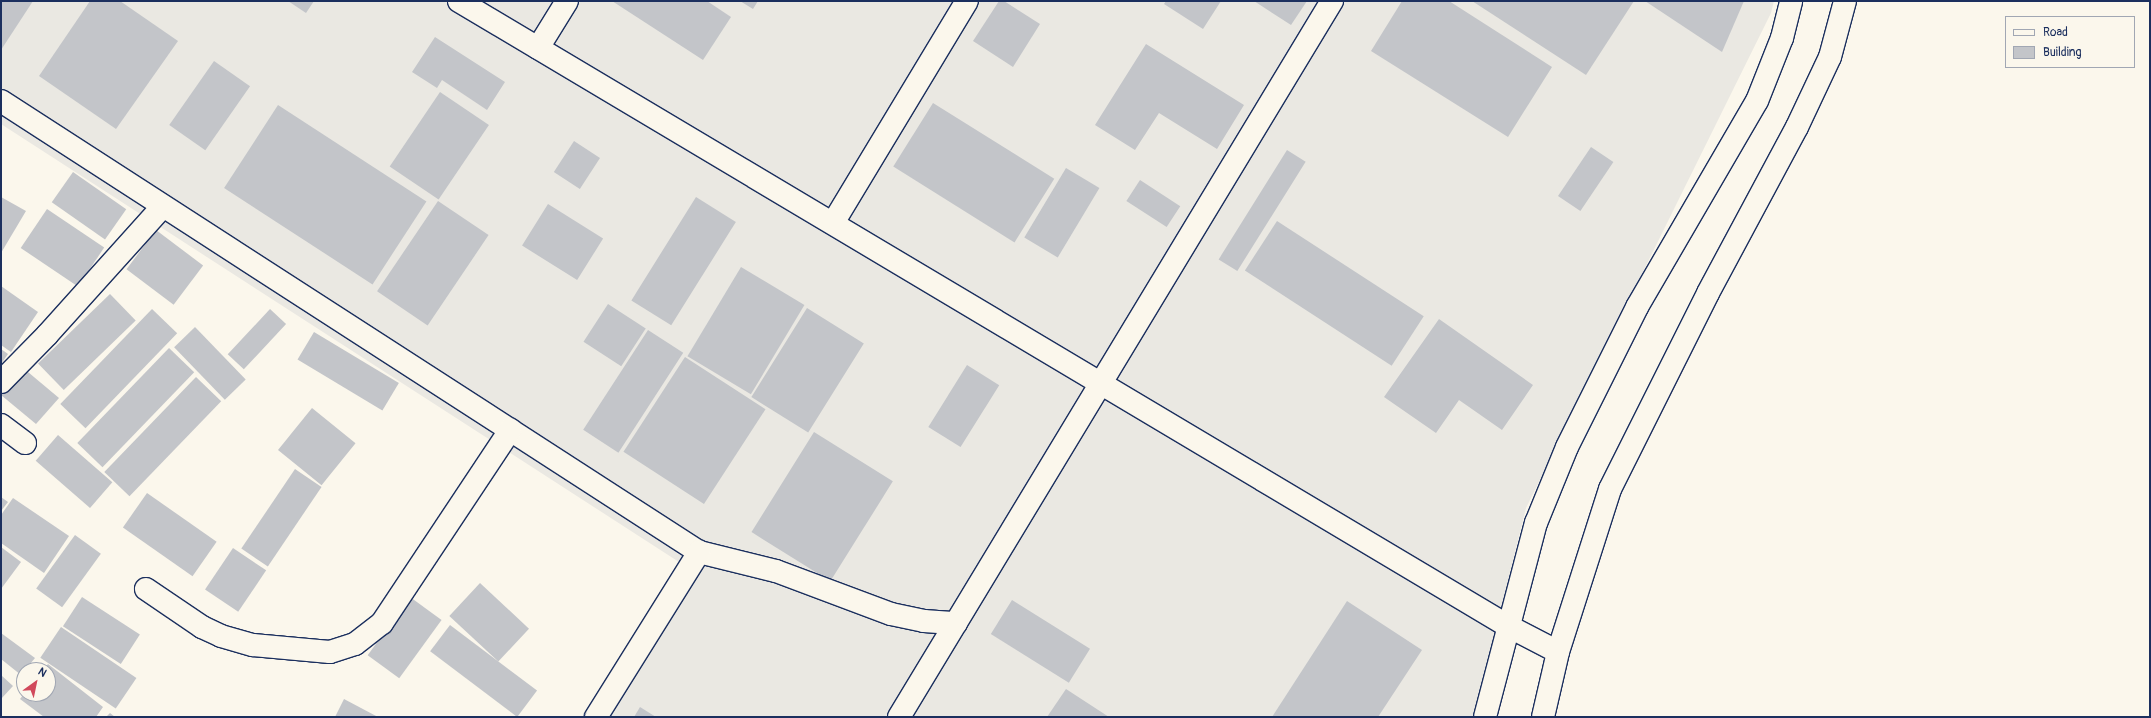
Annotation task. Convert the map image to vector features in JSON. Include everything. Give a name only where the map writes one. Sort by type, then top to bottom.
[{"type":"street","points":[[459,1],[1508,626],[1558,652]]},
{"type":"street","points":[[538,48],[567,1]]},
{"type":"street","points":[[833,223],[967,1]]},
{"type":"street","points":[[899,717],[1332,1]]},
{"type":"street","points":[[1485,717],[1536,523],[1567,447],[1637,307],[1757,101],[1782,38],[1790,1]]},
{"type":"street","points":[[1543,717],[1558,652],[1610,489],[1708,293],[1797,127],[1830,57],[1845,1]]},
{"type":"street","points":[[1,101],[699,552],[776,571],[891,614],[924,621],[956,622]]},
{"type":"street","points":[[1,382],[48,335],[163,206]]},
{"type":"street","points":[[1,425],[25,443]]},
{"type":"street","points":[[146,588],[202,627],[221,636],[253,645],[330,652],[355,644],[382,623],[510,430]]},
{"type":"street","points":[[596,717],[699,552]]},
{"type":"shaded area","points":[[1,1],[1774,1],[1771,13],[1526,508],[1474,717],[585,717],[679,562],[1,124]]},
{"type":"building","points":[[1,1],[33,1],[1,50]]},
{"type":"building","points":[[90,1],[120,1],[178,41],[116,129],[39,76]]},
{"type":"building","points":[[288,1],[314,1],[306,13]]},
{"type":"building","points":[[612,1],[707,1],[731,17],[703,60]]},
{"type":"building","points":[[740,1],[758,1],[753,9]]},
{"type":"building","points":[[999,1],[1004,1],[1040,24],[1013,67],[973,41]]},
{"type":"building","points":[[1166,1],[1221,1],[1203,29],[1164,4]]},
{"type":"building","points":[[1254,1],[1307,1],[1291,25]]},
{"type":"building","points":[[1402,1],[1449,1],[1552,67],[1508,137],[1371,51]]},
{"type":"building","points":[[1472,1],[1634,1],[1586,75]]},
{"type":"building","points":[[1645,1],[1744,1],[1722,52]]},
{"type":"building","points":[[435,37],[505,82],[487,110],[442,80],[437,88],[412,72]]},
{"type":"building","points":[[1146,44],[1244,105],[1217,149],[1159,113],[1135,150],[1095,125]]},
{"type":"building","points":[[214,61],[250,86],[205,150],[169,125]]},
{"type":"building","points":[[440,92],[489,125],[439,200],[390,167]]},
{"type":"building","points":[[933,103],[1054,179],[1015,242],[893,167]]},
{"type":"building","points":[[278,105],[426,201],[373,284],[224,188]]},
{"type":"building","points":[[574,141],[600,158],[580,189],[554,172]]},
{"type":"building","points":[[1591,147],[1613,162],[1580,211],[1558,196]]},
{"type":"building","points":[[1287,150],[1306,162],[1237,271],[1219,259]]},
{"type":"building","points":[[1066,168],[1099,188],[1058,258],[1024,237]]},
{"type":"building","points":[[73,172],[126,209],[105,240],[52,202]]},
{"type":"building","points":[[1140,180],[1180,206],[1167,227],[1126,201]]},
{"type":"building","points":[[1,197],[26,211],[1,253]]},
{"type":"building","points":[[696,197],[736,222],[671,325],[631,300]]},
{"type":"building","points":[[438,201],[489,235],[428,325],[377,291]]},
{"type":"building","points":[[548,204],[603,238],[577,280],[522,246]]},
{"type":"building","points":[[47,209],[104,248],[78,287],[21,248]]},
{"type":"building","points":[[1277,221],[1424,316],[1392,366],[1245,270]]},
{"type":"building","points":[[156,230],[203,266],[174,305],[127,269]]},
{"type":"building","points":[[741,267],[804,305],[751,394],[687,356]]},
{"type":"building","points":[[1,286],[38,312],[11,352],[1,345]]},
{"type":"building","points":[[110,294],[136,321],[64,390],[38,363]]},
{"type":"building","points":[[608,304],[646,329],[621,366],[583,342]]},
{"type":"building","points":[[807,308],[864,344],[808,433],[751,397]]},
{"type":"building","points":[[152,309],[177,333],[85,428],[60,404]]},
{"type":"building","points":[[270,309],[286,324],[244,369],[228,354]]},
{"type":"building","points":[[1439,319],[1533,385],[1502,430],[1459,400],[1436,433],[1384,397]]},
{"type":"building","points":[[195,327],[246,380],[225,400],[174,347]]},
{"type":"building","points":[[648,330],[683,353],[618,453],[583,430]]},
{"type":"building","points":[[314,332],[399,383],[382,410],[298,359]]},
{"type":"building","points":[[169,348],[194,372],[102,467],[77,443]]},
{"type":"building","points":[[1,349],[8,354],[1,364]]},
{"type":"building","points":[[685,357],[766,409],[704,504],[623,452]]},
{"type":"building","points":[[967,365],[999,385],[961,447],[928,427]]},
{"type":"building","points":[[22,367],[59,398],[36,424],[1,395],[1,391]]},
{"type":"building","points":[[196,377],[221,401],[129,496],[104,472]]},
{"type":"building","points":[[312,408],[356,443],[322,485],[278,450]]},
{"type":"building","points":[[814,432],[893,481],[830,581],[751,532]]},
{"type":"building","points":[[58,435],[112,482],[90,508],[36,461]]},
{"type":"building","points":[[295,469],[322,487],[268,566],[241,549]]},
{"type":"building","points":[[147,493],[217,542],[193,576],[123,527]]},
{"type":"building","points":[[1,497],[8,502],[1,511]]},
{"type":"building","points":[[13,498],[69,536],[44,573],[1,543],[1,515]]},
{"type":"building","points":[[75,535],[101,554],[62,607],[36,588]]},
{"type":"building","points":[[1,547],[21,562],[1,589]]},
{"type":"building","points":[[233,548],[266,570],[238,612],[205,589]]},
{"type":"building","points":[[480,583],[529,629],[498,662],[449,616]]},
{"type":"building","points":[[82,597],[140,635],[121,664],[63,626]]},
{"type":"building","points":[[410,597],[442,620],[399,678],[368,655]]},
{"type":"building","points":[[1012,600],[1090,649],[1069,683],[991,634]]},
{"type":"building","points":[[1347,601],[1422,650],[1378,717],[1272,717]]},
{"type":"building","points":[[450,625],[537,691],[517,717],[430,651]]},
{"type":"building","points":[[61,627],[136,678],[116,709],[56,668],[56,662],[47,662],[40,658]]},
{"type":"building","points":[[1,633],[35,658],[32,662],[16,662],[16,671],[1,659]]},
{"type":"building","points":[[56,670],[103,707],[96,717],[44,717],[24,702],[56,702]]},
{"type":"building","points":[[1,675],[13,686],[1,699]]},
{"type":"building","points":[[1066,689],[1109,717],[1047,717]]},
{"type":"building","points":[[344,699],[378,717],[335,717]]},
{"type":"building","points":[[640,707],[656,717],[634,717]]},
{"type":"building","points":[[110,713],[115,717],[106,717]]}]
